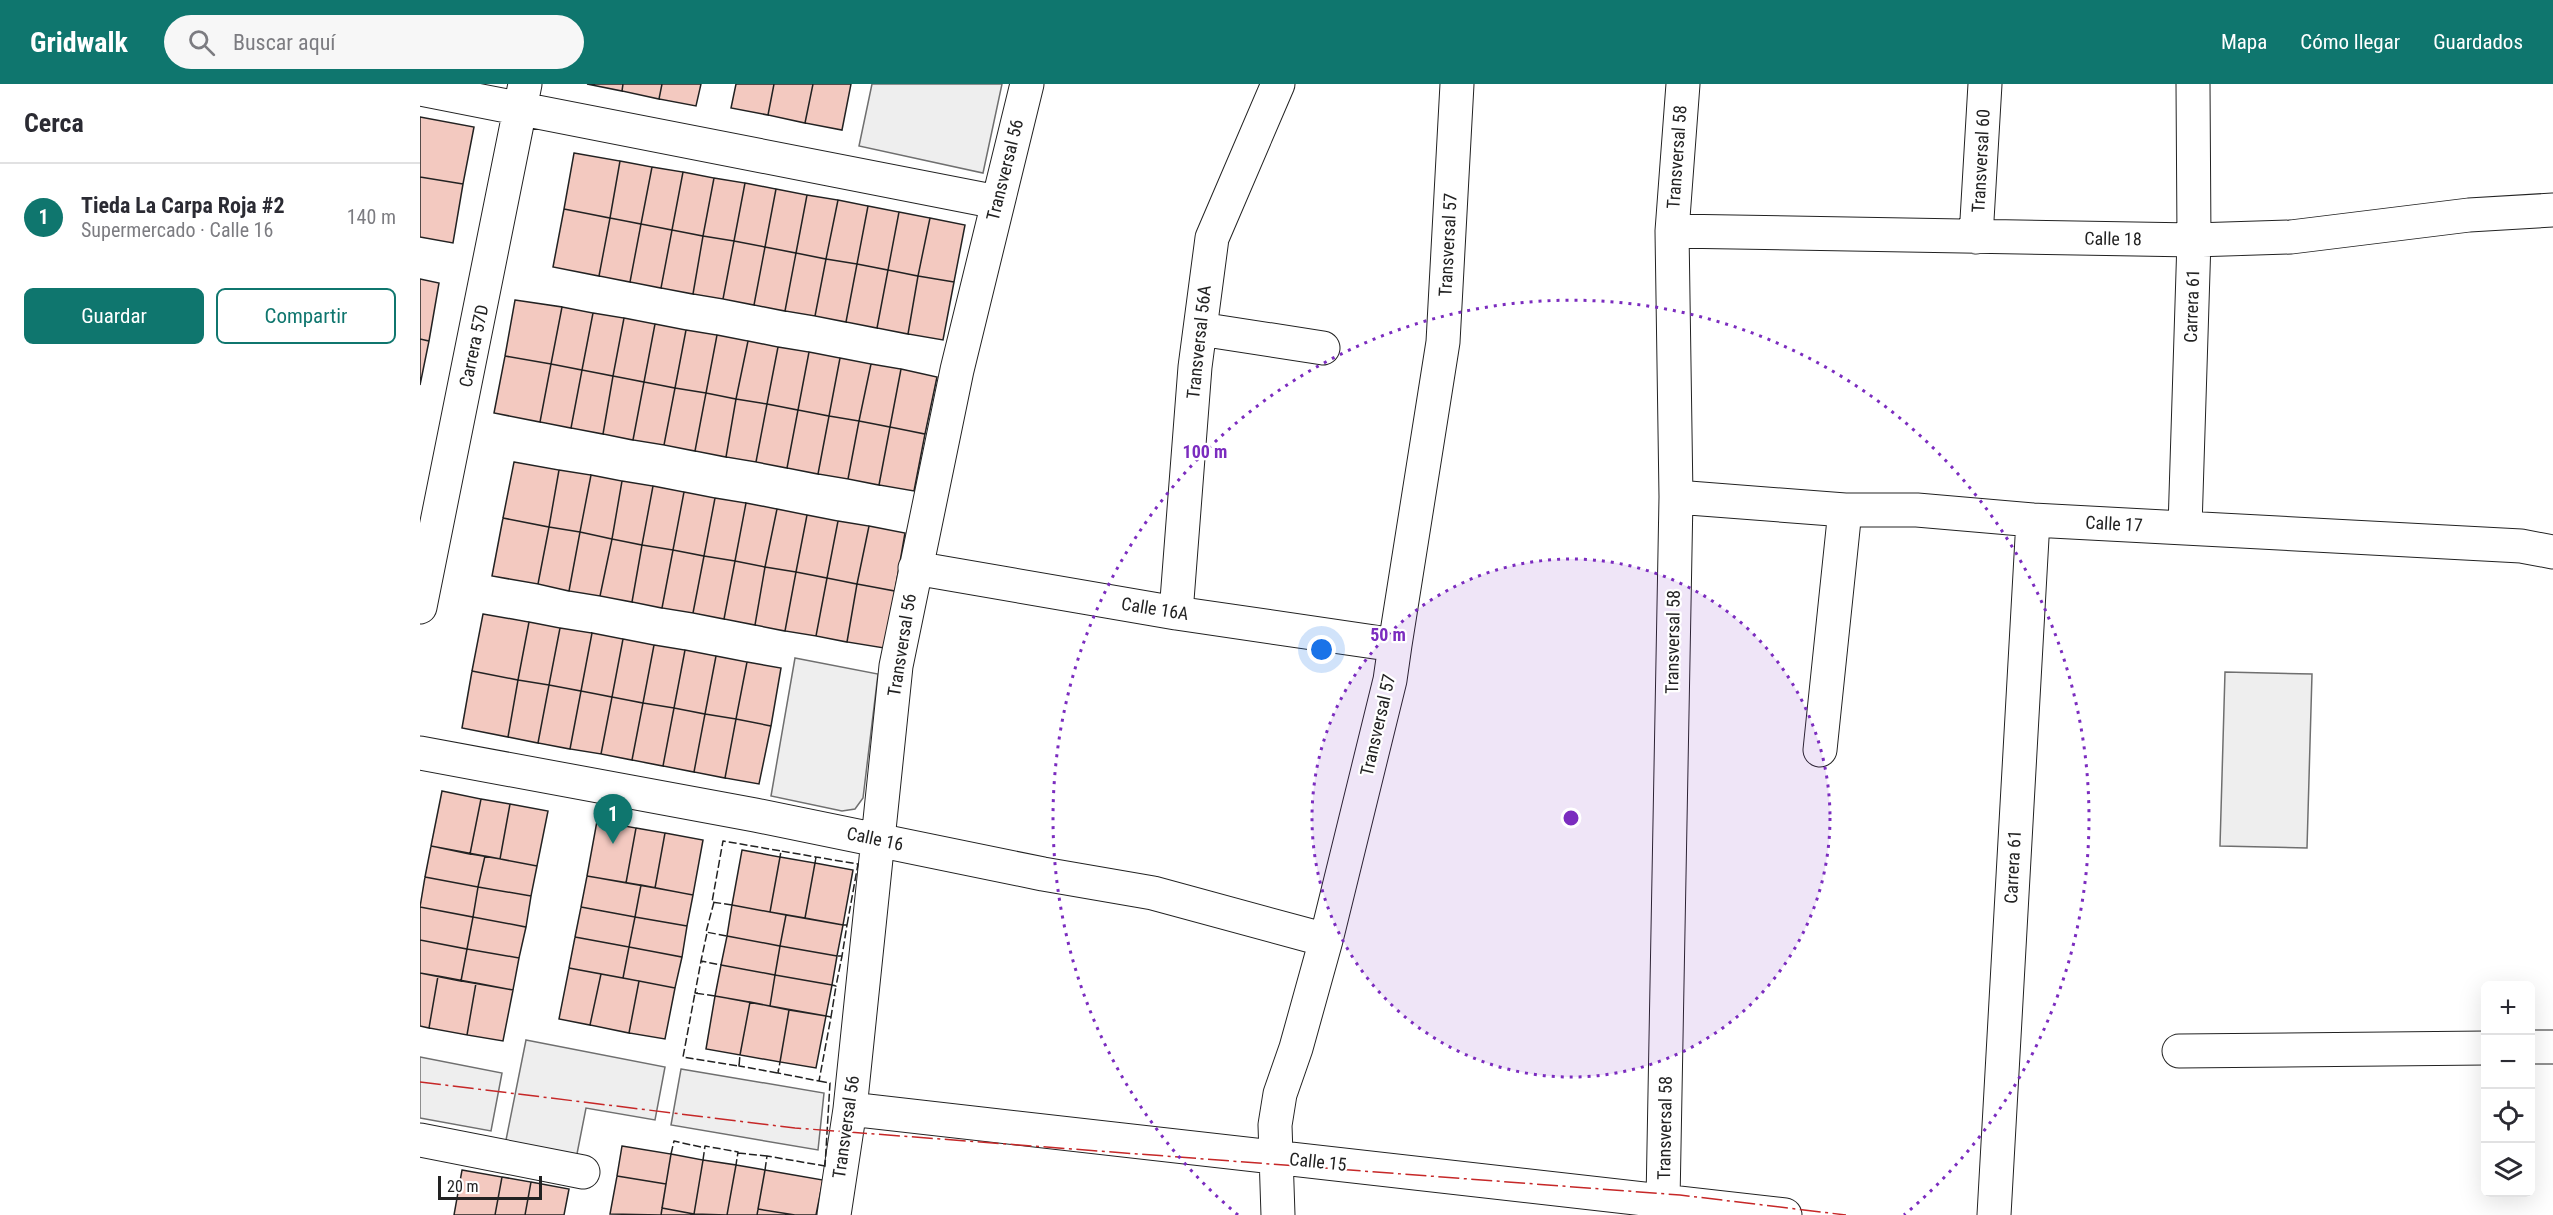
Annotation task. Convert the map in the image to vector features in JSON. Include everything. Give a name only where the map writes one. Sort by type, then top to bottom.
[{"type":"street","name":"Transversal 56","points":[[834,1215],[850,1109],[896,666],[957,370],[1027,84]]},
{"type":"street","name":"Transversal 56A","points":[[1176,613],[1200,329],[1212,238],[1278,84]]},
{"type":"street","name":"Transversal 57","points":[[1278,1215],[1275,1125],[1280,1094],[1296,1048],[1326,940],[1390,680],[1443,342],[1457,84]]},
{"type":"street","name":"Transversal 58","points":[[1663,1201],[1676,497],[1671,231],[1683,84]]},
{"type":"street","name":"Transversal 60","points":[[1976,237],[1985,84]]},
{"type":"street","name":"Carrera 61","points":[[2185,527],[2194,240],[2193,84]]},
{"type":"street","points":[[435,89],[523,96],[703,146],[997,202]]},
{"type":"street","name":"Carrera 57D","points":[[420,607],[523,96]]},
{"type":"street","name":"Calle 18","points":[[1671,231],[2194,240],[2291,237],[2469,215],[2553,210]]},
{"type":"street","points":[[1200,329],[1323,348]]},
{"type":"street","name":"Calle 17","points":[[1676,497],[1845,510],[1917,510],[2033,520],[2521,546],[2553,552]]},
{"type":"street","points":[[1820,750],[1845,510]]},
{"type":"street","name":"Carrera 61","points":[[1994,1215],[2033,520]]},
{"type":"street","name":"Calle 16A","points":[[915,568],[1176,613],[1395,645]]},
{"type":"street","name":"Calle 16","points":[[420,753],[1153,893],[1326,940]]},
{"type":"street","points":[[2535,1047],[2553,1047]]},
{"type":"street","points":[[2179,1052],[2481,1048]]},
{"type":"street","name":"Calle 15","points":[[850,1109],[1785,1215]]},
{"type":"street","points":[[420,1140],[583,1172]]},
{"type":"shaded area","points":[[872,84],[1002,84],[983,173],[859,146]]},
{"type":"shaded area","points":[[795,658],[878,674],[863,798],[855,809],[842,811],[771,796]]},
{"type":"shaded area","points":[[2225,672],[2312,674],[2307,848],[2220,846]]},
{"type":"shaded area","points":[[526,1040],[665,1067],[655,1120],[586,1108],[575,1164],[504,1150]]},
{"type":"shaded area","points":[[420,1057],[502,1073],[491,1131],[420,1118]]},
{"type":"shaded area","points":[[681,1069],[824,1093],[818,1150],[671,1125]]},
{"type":"building","points":[[587,84],[623,84],[622,91]]},
{"type":"building","points":[[623,84],[662,84],[659,99],[622,91]]},
{"type":"building","points":[[662,84],[701,84],[696,106],[659,99]]},
{"type":"building","points":[[736,84],[774,84],[768,115],[731,108]]},
{"type":"building","points":[[774,84],[813,84],[805,123],[768,115]]},
{"type":"building","points":[[813,84],[851,84],[842,130],[805,123]]},
{"type":"building","points":[[420,117],[474,127],[463,184],[420,177]]},
{"type":"building","points":[[574,153],[620,161],[610,218],[564,209]]},
{"type":"building","points":[[620,161],[652,167],[641,224],[610,218]]},
{"type":"building","points":[[652,167],[683,172],[672,230],[641,224]]},
{"type":"building","points":[[683,172],[714,178],[703,236],[672,230]]},
{"type":"building","points":[[420,177],[463,184],[453,243],[420,237]]},
{"type":"building","points":[[714,178],[745,183],[734,241],[703,236]]},
{"type":"building","points":[[745,183],[776,189],[765,247],[734,241]]},
{"type":"building","points":[[776,189],[807,195],[796,253],[765,247]]},
{"type":"building","points":[[807,195],[838,200],[826,259],[796,253]]},
{"type":"building","points":[[838,200],[868,206],[857,264],[826,259]]},
{"type":"building","points":[[868,206],[899,212],[888,270],[857,264]]},
{"type":"building","points":[[564,209],[610,218],[599,276],[553,267]]},
{"type":"building","points":[[899,212],[930,218],[918,276],[888,270]]},
{"type":"building","points":[[610,218],[641,224],[630,282],[599,276]]},
{"type":"building","points":[[930,218],[965,225],[954,282],[918,276]]},
{"type":"building","points":[[641,224],[672,230],[661,288],[630,282]]},
{"type":"building","points":[[672,230],[703,236],[693,294],[661,288]]},
{"type":"building","points":[[703,236],[734,241],[723,299],[693,294]]},
{"type":"building","points":[[734,241],[765,247],[754,305],[723,299]]},
{"type":"building","points":[[765,247],[796,253],[785,311],[754,305]]},
{"type":"building","points":[[796,253],[826,259],[815,316],[785,311]]},
{"type":"building","points":[[826,259],[857,264],[846,322],[815,316]]},
{"type":"building","points":[[857,264],[888,270],[877,328],[846,322]]},
{"type":"building","points":[[888,270],[918,276],[908,334],[877,328]]},
{"type":"building","points":[[918,276],[954,282],[943,340],[908,334]]},
{"type":"building","points":[[420,279],[439,283],[429,341],[420,339]]},
{"type":"building","points":[[515,300],[562,307],[551,364],[505,356]]},
{"type":"building","points":[[562,307],[593,313],[582,370],[551,364]]},
{"type":"building","points":[[593,313],[624,318],[613,376],[582,370]]},
{"type":"building","points":[[624,318],[655,324],[644,382],[613,376]]},
{"type":"building","points":[[655,324],[686,330],[675,388],[644,382]]},
{"type":"building","points":[[686,330],[717,335],[706,393],[675,388]]},
{"type":"building","points":[[717,335],[748,341],[736,399],[706,393]]},
{"type":"building","points":[[420,339],[429,341],[420,385]]},
{"type":"building","points":[[748,341],[778,347],[767,404],[736,399]]},
{"type":"building","points":[[778,347],[809,352],[798,410],[767,404]]},
{"type":"building","points":[[809,352],[840,358],[829,416],[798,410]]},
{"type":"building","points":[[505,356],[551,364],[540,422],[494,413]]},
{"type":"building","points":[[840,358],[871,364],[859,421],[829,416]]},
{"type":"building","points":[[551,364],[582,370],[571,428],[540,422]]},
{"type":"building","points":[[871,364],[901,369],[890,427],[859,421]]},
{"type":"building","points":[[901,369],[937,377],[925,434],[890,427]]},
{"type":"building","points":[[582,370],[613,376],[603,434],[571,428]]},
{"type":"building","points":[[613,376],[644,382],[633,440],[603,434]]},
{"type":"building","points":[[644,382],[675,388],[664,445],[633,440]]},
{"type":"building","points":[[675,388],[706,393],[695,451],[664,445]]},
{"type":"building","points":[[706,393],[736,399],[726,457],[695,451]]},
{"type":"building","points":[[736,399],[767,404],[756,462],[726,457]]},
{"type":"building","points":[[767,404],[798,410],[787,468],[756,462]]},
{"type":"building","points":[[798,410],[829,416],[818,474],[787,468]]},
{"type":"building","points":[[829,416],[859,421],[848,479],[818,474]]},
{"type":"building","points":[[859,421],[890,427],[879,485],[848,479]]},
{"type":"building","points":[[890,427],[925,434],[914,491],[879,485]]},
{"type":"building","points":[[514,462],[559,470],[549,527],[503,518]]},
{"type":"building","points":[[559,470],[591,475],[580,532],[549,527]]},
{"type":"building","points":[[591,475],[622,481],[612,539],[580,532]]},
{"type":"building","points":[[622,481],[653,486],[642,545],[612,539]]},
{"type":"building","points":[[653,486],[684,492],[673,550],[642,545]]},
{"type":"building","points":[[684,492],[715,498],[704,556],[673,550]]},
{"type":"building","points":[[715,498],[746,503],[735,561],[704,556]]},
{"type":"building","points":[[746,503],[777,509],[765,567],[735,561]]},
{"type":"building","points":[[777,509],[807,515],[796,572],[765,567]]},
{"type":"building","points":[[807,515],[838,521],[827,578],[796,572]]},
{"type":"building","points":[[503,518],[549,527],[538,584],[492,576]]},
{"type":"building","points":[[838,521],[869,526],[857,584],[827,578]]},
{"type":"building","points":[[869,526],[905,533],[895,591],[857,584]]},
{"type":"building","points":[[549,527],[580,532],[569,591],[538,584]]},
{"type":"building","points":[[580,532],[612,539],[600,596],[569,591]]},
{"type":"building","points":[[612,539],[642,545],[632,602],[600,596]]},
{"type":"building","points":[[642,545],[673,550],[662,608],[632,602]]},
{"type":"building","points":[[673,550],[704,556],[693,613],[662,608]]},
{"type":"building","points":[[704,556],[735,561],[724,619],[693,613]]},
{"type":"building","points":[[735,561],[765,567],[755,625],[724,619]]},
{"type":"building","points":[[765,567],[796,572],[785,631],[755,625]]},
{"type":"building","points":[[796,572],[827,578],[816,636],[785,631]]},
{"type":"building","points":[[827,578],[857,584],[847,642],[816,636]]},
{"type":"building","points":[[857,584],[895,591],[884,648],[847,642]]},
{"type":"building","points":[[483,614],[529,622],[518,680],[472,671]]},
{"type":"building","points":[[529,622],[560,628],[549,685],[518,680]]},
{"type":"building","points":[[560,628],[592,633],[581,691],[549,685]]},
{"type":"building","points":[[592,633],[623,639],[612,697],[581,691]]},
{"type":"building","points":[[623,639],[654,645],[643,703],[612,697]]},
{"type":"building","points":[[654,645],[685,650],[674,708],[643,703]]},
{"type":"building","points":[[685,650],[716,656],[705,714],[674,708]]},
{"type":"building","points":[[716,656],[747,662],[736,719],[705,714]]},
{"type":"building","points":[[747,662],[781,668],[771,726],[736,719]]},
{"type":"building","points":[[472,671],[518,680],[508,737],[462,728]]},
{"type":"building","points":[[518,680],[549,685],[538,743],[508,737]]},
{"type":"building","points":[[549,685],[581,691],[570,749],[538,743]]},
{"type":"building","points":[[581,691],[612,697],[601,754],[570,749]]},
{"type":"building","points":[[612,697],[643,703],[632,760],[601,754]]},
{"type":"building","points":[[643,703],[674,708],[663,766],[632,760]]},
{"type":"building","points":[[674,708],[705,714],[694,772],[663,766]]},
{"type":"building","points":[[705,714],[736,719],[725,778],[694,772]]},
{"type":"building","points":[[736,719],[771,726],[759,784],[725,778]]},
{"type":"building","points":[[442,791],[481,799],[470,854],[431,846]]},
{"type":"building","points":[[481,799],[510,804],[500,859],[470,854]]},
{"type":"building","points":[[510,804],[548,811],[537,866],[500,859]]},
{"type":"building","points":[[597,821],[636,828],[626,883],[587,876]]},
{"type":"building","points":[[636,828],[665,833],[655,888],[626,883]]},
{"type":"building","points":[[665,833],[703,840],[693,895],[655,888]]},
{"type":"building","points":[[431,846],[485,856],[478,887],[425,877]]},
{"type":"building","points":[[742,850],[780,857],[770,912],[732,905]]},
{"type":"building","points":[[485,856],[537,866],[531,896],[478,887]]},
{"type":"building","points":[[780,857],[815,863],[805,918],[770,912]]},
{"type":"building","points":[[815,863],[853,870],[843,925],[805,918]]},
{"type":"building","points":[[587,876],[641,885],[635,917],[581,907]]},
{"type":"building","points":[[425,877],[478,887],[473,917],[420,907]]},
{"type":"building","points":[[641,885],[693,895],[687,926],[635,917]]},
{"type":"building","points":[[478,887],[531,896],[526,927],[473,917]]},
{"type":"building","points":[[732,905],[786,915],[780,946],[727,936]]},
{"type":"building","points":[[420,907],[473,917],[467,949],[420,940]]},
{"type":"building","points":[[581,907],[635,917],[629,947],[575,937]]},
{"type":"building","points":[[786,915],[843,925],[837,956],[780,946]]},
{"type":"building","points":[[473,917],[526,927],[519,958],[467,949]]},
{"type":"building","points":[[635,917],[687,926],[682,957],[629,947]]},
{"type":"building","points":[[727,936],[780,946],[775,975],[721,965]]},
{"type":"building","points":[[575,937],[629,947],[623,978],[569,968]]},
{"type":"building","points":[[420,940],[467,949],[461,981],[420,973]]},
{"type":"building","points":[[780,946],[837,956],[832,985],[775,975]]},
{"type":"building","points":[[629,947],[682,957],[675,988],[623,978]]},
{"type":"building","points":[[467,949],[519,958],[513,990],[461,981]]},
{"type":"building","points":[[721,965],[775,975],[770,1006],[715,996]]},
{"type":"building","points":[[569,968],[601,974],[590,1025],[559,1019]]},
{"type":"building","points":[[420,973],[438,976],[429,1028],[420,1026]]},
{"type":"building","points":[[601,974],[639,981],[629,1033],[590,1025]]},
{"type":"building","points":[[775,975],[832,985],[826,1016],[770,1006]]},
{"type":"building","points":[[438,976],[476,983],[467,1035],[429,1028]]},
{"type":"building","points":[[639,981],[675,988],[665,1039],[629,1033]]},
{"type":"building","points":[[476,983],[513,990],[503,1041],[467,1035]]},
{"type":"building","points":[[715,996],[750,1002],[740,1055],[706,1049]]},
{"type":"building","points":[[750,1002],[789,1010],[780,1062],[740,1055]]},
{"type":"building","points":[[789,1010],[826,1016],[816,1068],[780,1062]]},
{"type":"building","points":[[622,1146],[671,1154],[666,1184],[617,1176]]},
{"type":"building","points":[[671,1154],[703,1160],[694,1214],[662,1208]]},
{"type":"building","points":[[703,1160],[736,1165],[727,1215],[694,1214]]},
{"type":"building","points":[[736,1165],[765,1170],[757,1215],[727,1215]]},
{"type":"building","points":[[462,1170],[502,1177],[495,1215],[454,1215]]},
{"type":"building","points":[[765,1170],[823,1180],[816,1215],[795,1215],[758,1209]]},
{"type":"building","points":[[617,1176],[666,1184],[661,1215],[610,1214]]},
{"type":"building","points":[[502,1177],[531,1182],[525,1215],[495,1215]]},
{"type":"building","points":[[531,1182],[569,1189],[564,1215],[525,1215]]},
{"type":"building","points":[[662,1208],[694,1214],[661,1215]]},
{"type":"building","points":[[758,1209],[795,1215],[757,1215]]},
{"type":"fence","points":[[732,905],[712,902],[723,841],[781,851],[780,857],[781,851],[816,857],[815,863],[816,857],[858,864],[847,925],[843,925],[847,925],[842,956],[837,956],[842,956],[836,986],[832,985],[836,986],[831,1017],[826,1016],[831,1017],[819,1081],[778,1073],[780,1062]]},
{"type":"fence","points":[[714,902],[706,932],[727,936]]},
{"type":"fence","points":[[703,962],[701,961],[707,933]]},
{"type":"fence","points":[[698,993],[695,993],[701,961],[721,965]]},
{"type":"fence","points":[[715,996],[695,993],[683,1057],[739,1066],[740,1055]]},
{"type":"fence","points":[[739,1064],[739,1066],[778,1073],[778,1070]]},
{"type":"fence","points":[[819,1081],[830,1083],[825,1166]]},
{"type":"fence","points":[[671,1154],[674,1141],[705,1148]]},
{"type":"fence","points":[[703,1160],[705,1146],[738,1152],[736,1165]]},
{"type":"fence","points":[[738,1153],[767,1156],[767,1159]]},
{"type":"fence","points":[[765,1170],[767,1156],[825,1166],[824,1168]]},
{"type":"power","points":[[420,1082],[795,1128],[1680,1195],[1846,1215]]},
{"type":"place","name":"Tieda La Carpa Roja #2","points":[[613,844]]}]
